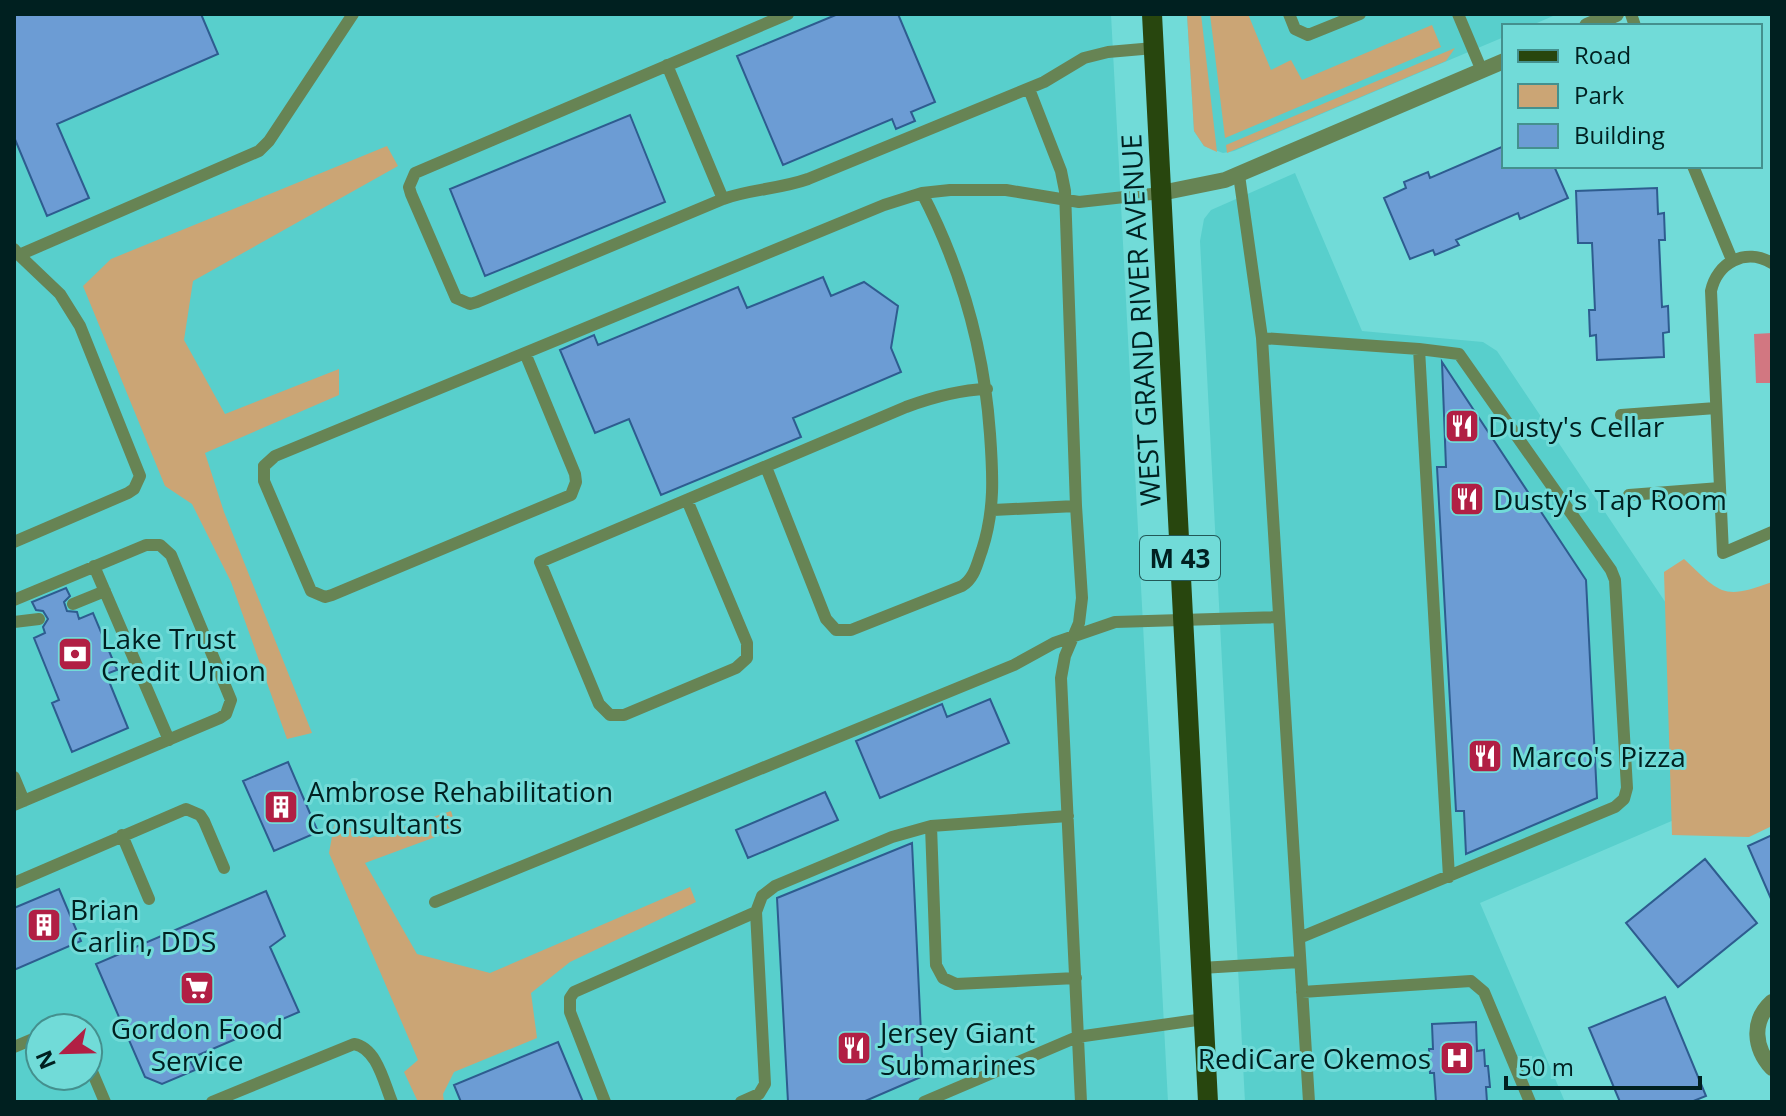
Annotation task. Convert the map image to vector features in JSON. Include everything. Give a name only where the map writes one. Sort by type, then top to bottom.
[{"type":"main road","name":"WEST GRAND RIVER AVENUE","points":[[1152,14],[1208,1102]]},
{"type":"street","points":[[1592,24],[1616,14]]},
{"type":"street","points":[[1161,193],[1239,175],[1502,62]]},
{"type":"street","points":[[1772,1002],[1761,1014],[1757,1037],[1759,1049],[1772,1068]]},
{"type":"lane","points":[[14,542],[128,493],[134,489],[140,476],[80,326],[60,294],[17,252],[259,151],[269,141],[353,14]]},
{"type":"lane","points":[[788,14],[421,169],[411,179],[411,194],[452,292],[462,303],[470,304],[723,199],[808,179],[1029,89],[1097,54],[1154,48]]},
{"type":"lane","points":[[1289,14],[1295,29],[1308,35],[1360,14]]},
{"type":"lane","points":[[1458,14],[1482,71]]},
{"type":"lane","points":[[667,65],[723,199]]},
{"type":"lane","points":[[1029,89],[1061,171],[1065,200],[1082,598],[1061,678],[1081,1102]]},
{"type":"lane","points":[[1694,168],[1732,260]]},
{"type":"lane","points":[[1239,175],[1262,338],[1309,1102]]},
{"type":"lane","points":[[525,353],[575,474],[576,482],[571,495],[332,595],[325,597],[311,591],[264,481],[264,466],[268,460],[525,353],[884,205],[922,193],[1006,190],[1065,200],[1094,201],[1161,193]]},
{"type":"lane","points":[[766,467],[826,619],[836,630],[843,631],[967,583],[977,563],[993,510],[987,389],[964,289],[922,193]]},
{"type":"lane","points":[[1772,263],[1756,256],[1732,260],[1718,273],[1711,291],[1723,553],[1772,532]]},
{"type":"lane","points":[[1262,338],[1455,352],[1466,360],[1613,573],[1626,774],[1626,794],[1615,807],[1299,938]]},
{"type":"lane","points":[[1419,349],[1449,877]]},
{"type":"lane","points":[[687,500],[747,643],[747,658],[736,668],[624,715],[610,715],[599,704],[540,562],[687,500],[926,400],[946,393],[987,389]]},
{"type":"lane","points":[[1621,415],[1716,408]]},
{"type":"lane","points":[[1629,495],[1720,488]]},
{"type":"lane","points":[[993,510],[1076,506]]},
{"type":"lane","points":[[14,600],[153,544],[166,549],[231,700],[230,708],[220,718],[19,803],[14,777]]},
{"type":"lane","points":[[94,566],[169,740]]},
{"type":"lane","points":[[73,604],[105,591]]},
{"type":"lane","points":[[435,902],[1014,665],[1075,634],[1115,622],[1279,617]]},
{"type":"lane","points":[[14,622],[39,619]]},
{"type":"lane","points":[[14,883],[179,811],[193,810],[204,821],[224,868]]},
{"type":"lane","points":[[741,1102],[759,1094],[765,1084],[756,912],[762,896],[775,886],[892,837],[931,826],[1068,816]]},
{"type":"lane","points":[[931,826],[936,965],[943,978],[956,984],[1076,978]]},
{"type":"lane","points":[[122,835],[149,899]]},
{"type":"lane","points":[[605,1102],[570,1012],[570,998],[574,992],[756,912]]},
{"type":"lane","points":[[1201,968],[1300,962]]},
{"type":"lane","points":[[1302,992],[1471,981],[1484,992],[1530,1102]]},
{"type":"lane","points":[[924,1102],[1077,1037],[1204,1019]]},
{"type":"lane","points":[[212,1102],[354,1044],[362,1046],[372,1056],[392,1102]]},
{"type":"shaded area","points":[[14,14],[1111,14],[1168,1102],[14,1102]]},
{"type":"shaded area","points":[[1187,14],[1553,16],[1535,24],[1502,24],[1502,38],[1234,151],[1223,153],[1204,146],[1194,131]]},
{"type":"shaded area","points":[[1295,173],[1362,331],[1483,342],[1497,351],[1690,639],[1772,778],[1480,903],[1565,1102],[1245,1102],[1200,241],[1204,219],[1211,210]]},
{"type":"shaded area","points":[[1772,333],[1772,383],[1756,383],[1754,334]]},
{"type":"green space","points":[[1187,14],[1201,14],[1217,152],[1204,146],[1194,131]]},
{"type":"green space","points":[[1210,14],[1248,14],[1271,70],[1291,60],[1302,80],[1432,25],[1441,47],[1225,138]]},
{"type":"green space","points":[[1455,48],[1446,61],[1227,153],[1226,145]]},
{"type":"green space","points":[[387,146],[398,166],[193,281],[184,340],[225,414],[339,369],[339,395],[205,453],[224,512],[312,733],[287,739],[231,582],[192,504],[165,486],[83,286],[111,259]]},
{"type":"green space","points":[[1684,559],[1706,580],[1724,590],[1743,591],[1772,582],[1772,826],[1749,837],[1672,835],[1664,572]]},
{"type":"green space","points":[[451,811],[457,829],[365,863],[417,954],[490,973],[690,887],[696,902],[570,962],[531,993],[537,1038],[454,1072],[443,1094],[444,1102],[418,1102],[404,1072],[418,1060],[329,853],[335,820],[370,838]]},
{"type":"building","points":[[14,14],[201,14],[218,54],[57,124],[89,198],[47,216],[14,137]]},
{"type":"building","points":[[838,14],[898,14],[935,102],[911,112],[915,121],[896,129],[892,119],[783,165],[737,56]]},
{"type":"building","points":[[630,115],[665,202],[485,276],[450,189]]},
{"type":"building","points":[[1502,147],[1502,168],[1555,168],[1568,198],[1520,219],[1518,213],[1456,240],[1459,245],[1435,255],[1433,250],[1410,259],[1384,198],[1406,188],[1404,182],[1428,172],[1430,178]]},
{"type":"building","points":[[1657,188],[1658,214],[1664,213],[1665,240],[1659,240],[1662,307],[1668,306],[1669,332],[1663,333],[1664,357],[1597,360],[1596,335],[1590,336],[1589,310],[1595,310],[1592,243],[1578,243],[1576,191]]},
{"type":"building","points":[[823,277],[831,296],[864,282],[898,306],[891,348],[901,372],[793,418],[801,437],[661,495],[629,419],[595,433],[560,350],[594,335],[598,345],[738,287],[747,308]]},
{"type":"building","points":[[1442,362],[1586,580],[1597,798],[1466,854],[1464,811],[1456,811],[1437,467],[1446,467]]},
{"type":"building","name":"Lake Trust Credit Union","points":[[66,588],[70,596],[64,602],[67,611],[77,612],[79,619],[93,613],[117,670],[106,674],[128,728],[72,752],[52,703],[59,700],[34,638],[45,633],[43,627],[48,619],[43,611],[36,610],[32,602]]},
{"type":"building","points":[[990,699],[1009,743],[880,798],[856,741],[942,704],[947,717]]},
{"type":"building","name":"Ambrose Rehabilitation Consultants","points":[[288,762],[318,832],[274,851],[243,781]]},
{"type":"building","points":[[825,792],[838,820],[748,858],[736,830]]},
{"type":"building","points":[[1772,835],[1772,901],[1748,846]]},
{"type":"building","points":[[912,843],[923,1076],[863,1102],[788,1102],[777,898]]},
{"type":"building","points":[[1705,859],[1757,923],[1678,987],[1626,923]]},
{"type":"building","name":"Brian Carlin, DDS","points":[[59,889],[81,941],[14,970],[14,908]]},
{"type":"building","name":"Gordon Food Service","points":[[266,891],[285,936],[270,947],[299,1012],[189,1059],[195,1070],[162,1084],[145,1077],[96,964]]},
{"type":"building","points":[[1665,997],[1706,1096],[1691,1102],[1620,1102],[1589,1028]]},
{"type":"building","name":"RediCare Okemos","points":[[1476,1022],[1477,1051],[1484,1050],[1485,1066],[1488,1066],[1490,1087],[1486,1087],[1487,1102],[1436,1102],[1434,1073],[1430,1073],[1432,1024]]},
{"type":"building","points":[[558,1042],[583,1102],[461,1102],[454,1085]]},
{"type":"place","name":"Dusty's Cellar","points":[[1462,426]]},
{"type":"place","name":"Dusty's Tap Room","points":[[1467,499]]},
{"type":"place","name":"Lake Trust Credit Union","points":[[75,654]]},
{"type":"place","name":"Marco's Pizza","points":[[1485,756]]},
{"type":"place","name":"Ambrose Rehabilitation Consultants","points":[[281,807]]},
{"type":"place","name":"Brian Carlin, DDS","points":[[44,925]]},
{"type":"place","name":"Gordon Food Service","points":[[197,988]]},
{"type":"place","name":"Jersey Giant Submarines","points":[[854,1048]]},
{"type":"place","name":"RediCare Okemos","points":[[1457,1058]]}]
